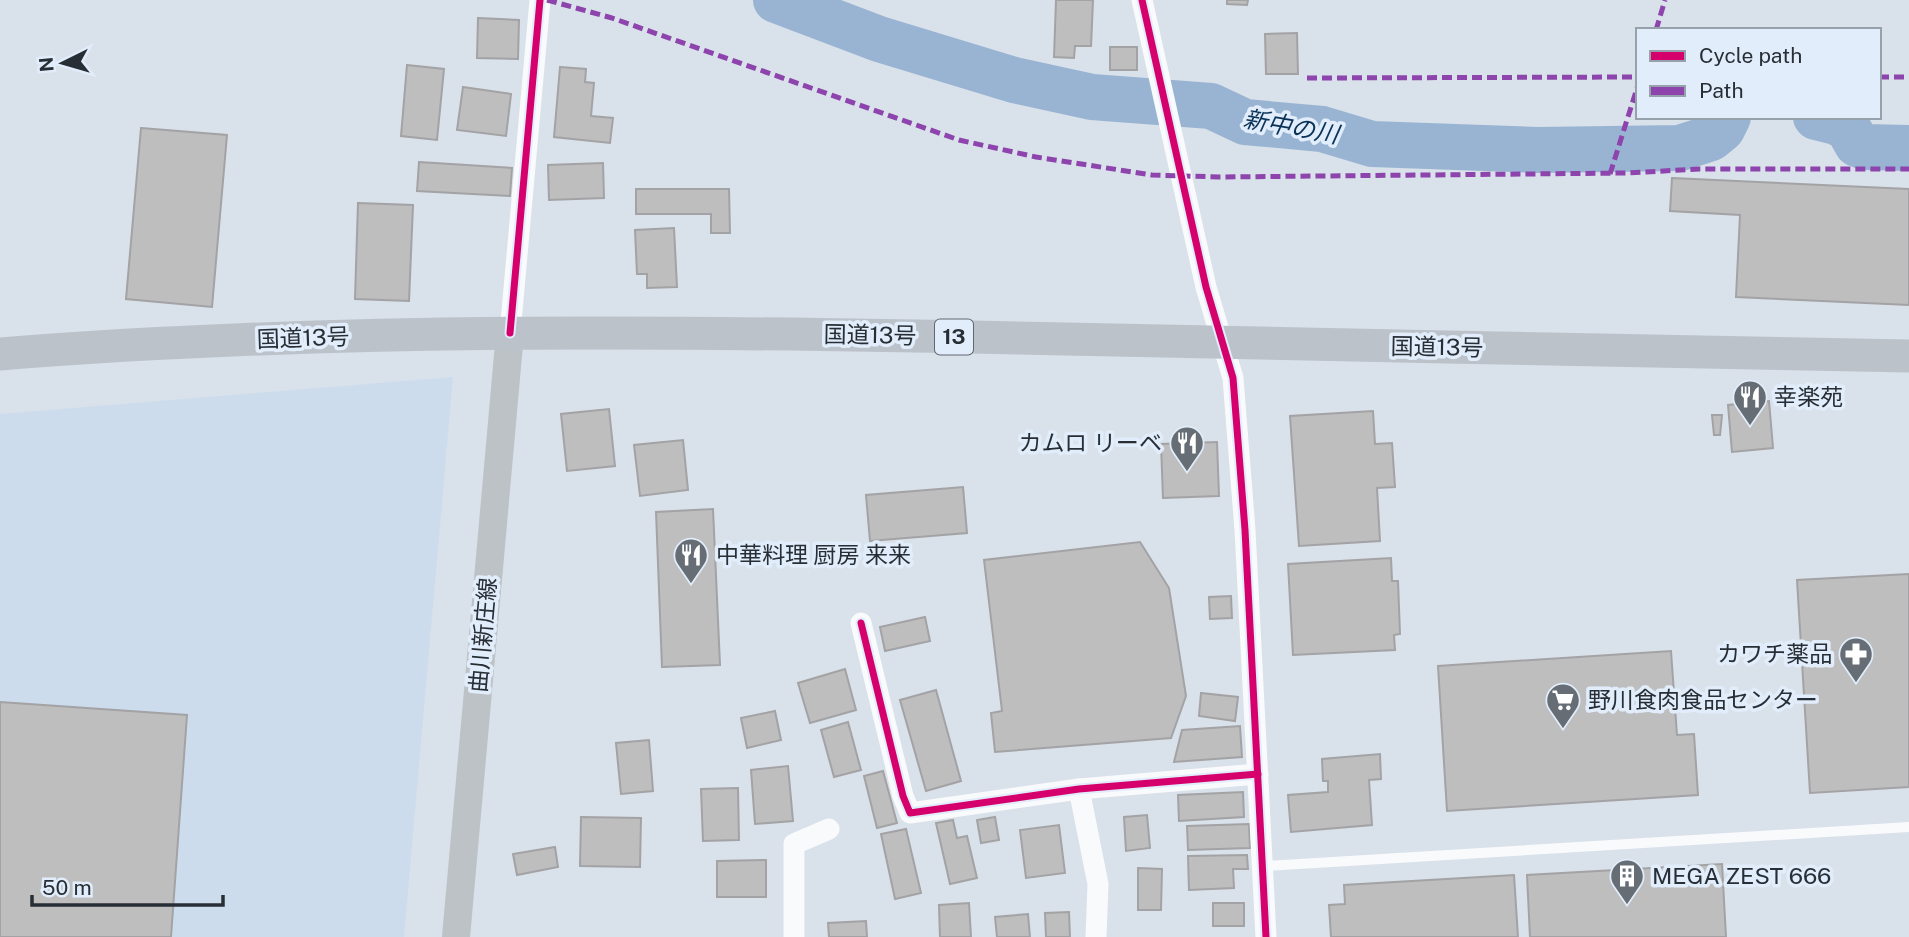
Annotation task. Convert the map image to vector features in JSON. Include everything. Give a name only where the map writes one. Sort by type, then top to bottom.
[{"type":"highway","name":"国道13号","points":[[0,354],[240,340],[510,333],[737,332],[1909,356]]},
{"type":"main road","name":"曲川新庄線","points":[[456,937],[510,333]]},
{"type":"street","points":[[510,333],[540,0]]},
{"type":"street","points":[[1142,0],[1159,88],[1206,287],[1233,378],[1265,866],[1266,937]]},
{"type":"street","points":[[861,623],[903,796],[910,813],[1079,789],[1258,774]]},
{"type":"street","points":[[1079,789],[1098,884],[1096,937]]},
{"type":"street","points":[[794,937],[794,844],[829,829]]},
{"type":"lane","points":[[1265,866],[1909,827]]},
{"type":"shaded area","points":[[453,377],[404,937],[0,937],[0,414]]},
{"type":"building","points":[[1056,0],[1093,0],[1091,46],[1075,46],[1074,58],[1054,57]]},
{"type":"building","points":[[1227,0],[1248,0],[1247,5],[1227,4]]},
{"type":"building","points":[[478,18],[519,20],[518,59],[477,58]]},
{"type":"building","points":[[1297,33],[1298,74],[1266,74],[1265,34]]},
{"type":"building","points":[[1110,47],[1137,47],[1137,70],[1110,70]]},
{"type":"building","points":[[407,65],[444,69],[437,140],[401,136]]},
{"type":"building","points":[[560,67],[586,69],[585,82],[594,83],[591,116],[613,118],[610,143],[554,137]]},
{"type":"building","points":[[463,87],[511,94],[506,136],[457,130]]},
{"type":"building","points":[[141,128],[227,135],[212,307],[126,299]]},
{"type":"building","points":[[419,162],[512,168],[510,196],[417,191]]},
{"type":"building","points":[[603,163],[604,198],[549,200],[548,165]]},
{"type":"building","points":[[1672,178],[1909,189],[1909,305],[1736,297],[1740,215],[1670,211]]},
{"type":"building","points":[[636,189],[729,189],[730,233],[711,233],[711,214],[636,214]]},
{"type":"building","points":[[358,203],[413,205],[409,301],[355,299]]},
{"type":"building","points":[[674,228],[677,287],[647,288],[647,274],[637,274],[635,230]]},
{"type":"building","name":"幸楽苑","points":[[1769,401],[1773,448],[1732,452],[1728,405]]},
{"type":"building","points":[[609,409],[615,466],[567,471],[561,414]]},
{"type":"building","points":[[1373,411],[1375,444],[1392,443],[1395,487],[1377,488],[1380,541],[1299,546],[1290,416]]},
{"type":"building","points":[[1712,415],[1722,415],[1720,435],[1714,435]]},
{"type":"building","points":[[683,440],[688,490],[640,496],[634,445]]},
{"type":"building","points":[[1217,442],[1219,496],[1163,498],[1161,444]]},
{"type":"building","points":[[963,487],[967,533],[870,541],[866,495]]},
{"type":"building","points":[[713,509],[720,665],[662,667],[656,512]]},
{"type":"building","points":[[1140,542],[1169,588],[1186,696],[1171,738],[995,752],[991,713],[1002,711],[984,560]]},
{"type":"building","points":[[1391,558],[1392,581],[1398,581],[1400,634],[1394,635],[1395,650],[1293,655],[1288,564]]},
{"type":"building","name":"カワチ薬品","points":[[1909,574],[1909,787],[1810,793],[1797,580]]},
{"type":"building","points":[[1231,596],[1232,618],[1210,619],[1209,597]]},
{"type":"building","points":[[925,617],[930,641],[885,651],[880,627]]},
{"type":"building","points":[[1671,651],[1677,735],[1694,734],[1698,795],[1447,811],[1438,666]]},
{"type":"building","points":[[845,669],[856,710],[810,723],[798,683]]},
{"type":"building","points":[[936,690],[961,781],[926,791],[900,700]]},
{"type":"building","points":[[1201,693],[1238,697],[1235,721],[1199,716]]},
{"type":"building","points":[[0,702],[187,715],[171,937],[0,937]]},
{"type":"building","points":[[775,711],[781,740],[747,748],[741,718]]},
{"type":"building","points":[[848,722],[861,770],[834,777],[821,730]]},
{"type":"building","points":[[1240,726],[1242,757],[1174,762],[1182,730]]},
{"type":"building","points":[[649,740],[653,791],[621,794],[616,743]]},
{"type":"building","points":[[1380,754],[1381,779],[1369,780],[1372,825],[1291,832],[1288,795],[1328,792],[1328,781],[1323,781],[1322,759]]},
{"type":"building","points":[[788,766],[793,821],[755,824],[751,770]]},
{"type":"building","points":[[883,771],[897,823],[877,828],[864,776]]},
{"type":"building","points":[[738,788],[739,840],[703,841],[701,789]]},
{"type":"building","points":[[1243,792],[1244,817],[1179,821],[1178,795]]},
{"type":"building","points":[[1147,815],[1150,848],[1126,851],[1124,817]]},
{"type":"building","points":[[581,817],[641,818],[640,867],[580,866]]},
{"type":"building","points":[[995,817],[999,840],[981,843],[977,820]]},
{"type":"building","points":[[953,820],[957,838],[967,836],[977,878],[950,884],[936,823]]},
{"type":"building","points":[[1249,824],[1250,848],[1188,850],[1187,826]]},
{"type":"building","points":[[1059,825],[1065,873],[1026,878],[1020,830]]},
{"type":"building","points":[[906,829],[921,893],[895,899],[881,834]]},
{"type":"building","points":[[555,847],[558,867],[517,875],[513,854]]},
{"type":"building","points":[[1247,855],[1248,869],[1233,869],[1234,888],[1189,890],[1188,856]]},
{"type":"building","points":[[766,860],[766,897],[717,897],[717,861]]},
{"type":"building","name":"MEGA ZEST 666","points":[[1722,864],[1726,937],[1530,937],[1527,875]]},
{"type":"building","points":[[1138,868],[1162,869],[1161,910],[1138,910]]},
{"type":"building","points":[[1514,875],[1518,937],[1331,937],[1329,905],[1345,904],[1344,885]]},
{"type":"building","points":[[969,903],[971,937],[940,937],[939,905]]},
{"type":"building","points":[[1213,903],[1244,903],[1244,926],[1213,926]]},
{"type":"building","points":[[1069,912],[1070,937],[1046,937],[1045,913]]},
{"type":"building","points":[[1028,914],[1030,937],[997,937],[995,917]]},
{"type":"building","points":[[866,921],[867,937],[829,937],[828,923]]},
{"type":"waterway","name":"新中の川","points":[[776,0],[879,39],[1014,80],[1092,97],[1211,106],[1245,122],[1322,129],[1372,144],[1538,150],[1680,148],[1711,138],[1722,129],[1727,119]]},
{"type":"waterway","name":"新中の川","points":[[1824,119],[1848,128],[1857,144],[1865,147],[1909,148]]},
{"type":"marked path","points":[[547,0],[612,18],[959,140],[1036,157],[1152,175],[1219,177],[1627,173],[1699,169],[1909,169]]},
{"type":"marked path","points":[[1657,28],[1665,0]]},
{"type":"marked path","points":[[1307,78],[1636,77]]},
{"type":"marked path","points":[[1881,77],[1909,77]]},
{"type":"marked path","points":[[1610,174],[1636,91]]},
{"type":"cycle path","points":[[510,333],[540,0]]},
{"type":"cycle path","points":[[1142,0],[1206,287],[1233,378],[1245,530],[1266,937]]},
{"type":"cycle path","points":[[861,623],[903,796],[910,813],[1079,789],[1258,774]]},
{"type":"place","name":"幸楽苑","points":[[1750,427]]},
{"type":"place","name":"カムロ リーベ","points":[[1187,473]]},
{"type":"place","name":"中華料理 厨房 来来","points":[[691,585]]},
{"type":"place","name":"カワチ薬品","points":[[1856,684]]},
{"type":"place","name":"野川食肉食品センター","points":[[1563,730]]},
{"type":"place","name":"MEGA ZEST 666","points":[[1627,906]]}]
